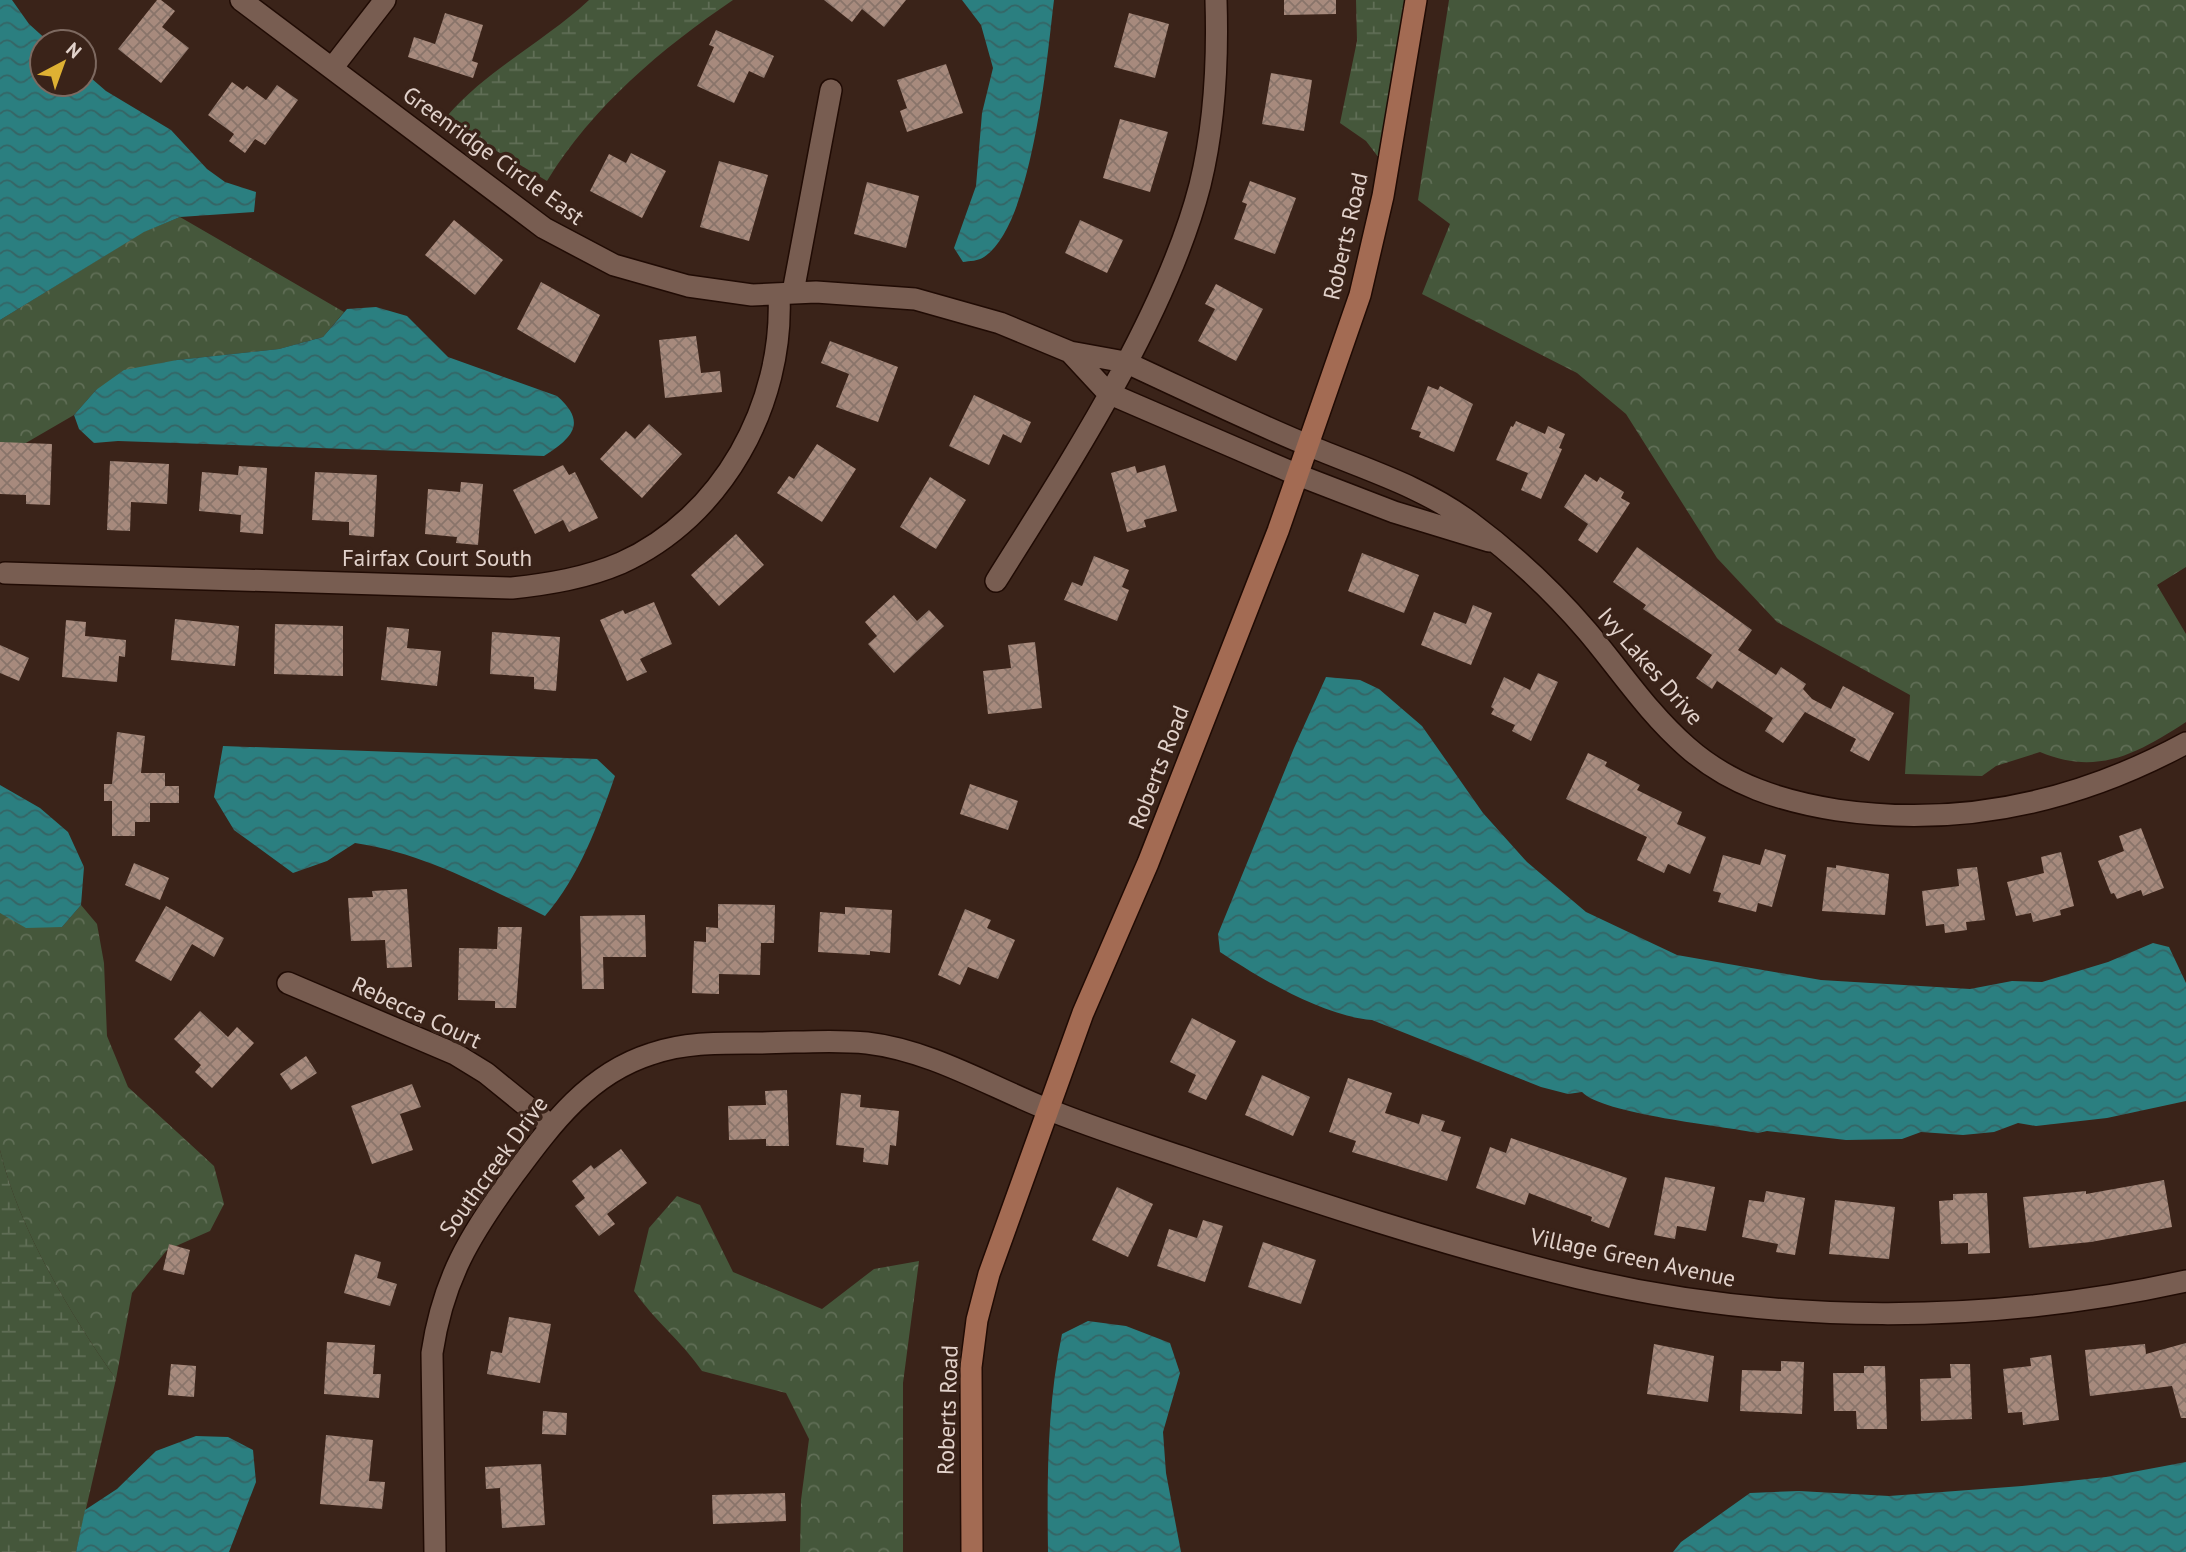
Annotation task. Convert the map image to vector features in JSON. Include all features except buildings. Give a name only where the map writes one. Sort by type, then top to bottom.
[{"type":"main road","name":"Roberts Road","points":[[972,1552],[970,1399],[978,1320],[989,1274],[1083,1013],[1149,863],[1308,446],[1370,261],[1416,0]]},
{"type":"street","name":"Greenridge Circle East","points":[[242,0],[544,228],[614,265],[688,286],[786,294],[866,295],[926,302],[1000,323],[1070,352],[1125,362],[1308,446]]},
{"type":"street","points":[[333,67],[385,0]]},
{"type":"street","points":[[996,581],[1125,362],[1181,243],[1199,187],[1214,100],[1216,0]]},
{"type":"street","name":"Fairfax Court South","points":[[5,573],[512,588],[585,575],[620,563],[663,537],[712,491],[747,443],[762,410],[773,372],[786,294],[831,90]]},
{"type":"street","name":"Greenridge Circle East","points":[[1070,352],[1108,393],[1298,475]]},
{"type":"street","name":"Ivy Lakes Drive","points":[[1308,446],[1394,479],[1445,504],[1498,544],[1560,601],[1659,721],[1686,746],[1728,778],[1773,797],[1803,805],[1901,817],[1983,813],[2063,796],[2108,781],[2186,743]]},
{"type":"street","name":"Ivy Lakes Drive","points":[[1298,475],[1406,516],[1498,544]]},
{"type":"street","name":"Rebecca Court","points":[[288,983],[455,1054],[486,1073],[551,1125]]},
{"type":"street","name":"Southcreek Drive","points":[[435,1552],[432,1364],[440,1310],[458,1260],[473,1231],[551,1125],[592,1085],[618,1068],[646,1055],[699,1043],[867,1043],[901,1050],[1048,1110]]},
{"type":"street","name":"Village Green Avenue","points":[[1048,1110],[1267,1185],[1438,1238],[1577,1277],[1671,1296],[1750,1307],[1906,1314],[2068,1302],[2186,1281]]},
{"type":"green space","points":[[589,0],[733,0],[680,38],[630,81],[585,128],[547,181],[473,137],[448,115],[480,84]]},
{"type":"green space","points":[[1356,0],[1405,0],[1379,158],[1366,141],[1340,123],[1357,41]]},
{"type":"green space","points":[[1449,0],[2186,0],[2186,567],[2157,585],[2186,634],[2186,722],[2151,744],[2116,758],[2080,762],[2040,752],[1996,766],[1982,776],[1905,774],[1910,695],[1777,622],[1717,558],[1626,414],[1577,373],[1422,294],[1450,224],[1418,200]]},
{"type":"green space","points":[[180,217],[344,312],[323,337],[279,349],[177,360],[96,390],[74,415],[0,458],[0,320],[143,232]]},
{"type":"green space","points":[[81,905],[97,924],[104,963],[107,1036],[128,1087],[214,1166],[224,1204],[210,1231],[167,1250],[132,1293],[116,1379],[81,1327],[32,1239],[8,1179],[0,1150],[0,913],[62,927]]},
{"type":"green space","points":[[0,1150],[8,1179],[32,1239],[81,1327],[116,1379],[76,1552],[0,1552]]},
{"type":"green space","points":[[677,1196],[700,1205],[733,1272],[822,1309],[874,1269],[919,1261],[903,1383],[903,1552],[800,1552],[801,1500],[809,1439],[786,1393],[702,1371],[634,1291],[649,1228]]},
{"type":"water","points":[[0,0],[12,0],[33,28],[28,28],[28,98],[98,98],[98,84],[171,130],[207,169],[225,182],[256,192],[254,212],[180,217],[144,232],[0,320]]},
{"type":"water","points":[[962,0],[1054,0],[1035,138],[1015,211],[1001,239],[984,257],[963,262],[954,248],[976,186],[982,113],[993,68],[981,25]]},
{"type":"water","points":[[376,307],[407,316],[448,357],[557,396],[572,414],[574,422],[569,436],[544,456],[118,441],[94,443],[79,429],[74,415],[96,390],[124,370],[177,360],[279,349],[323,337],[347,309]]},
{"type":"water","points":[[1326,677],[1360,680],[1379,689],[1422,726],[1483,813],[1527,862],[1586,912],[1677,955],[1821,980],[1970,989],[2012,981],[2042,982],[2108,962],[2153,943],[2169,947],[2186,983],[2186,1101],[2107,1118],[2036,1126],[2018,1123],[1994,1132],[1963,1135],[1921,1132],[1902,1139],[1846,1140],[1767,1131],[1758,1133],[1637,1113],[1594,1100],[1582,1092],[1568,1094],[1541,1087],[1372,1020],[1333,1011],[1293,995],[1220,952],[1218,934]]},
{"type":"water","points":[[223,746],[597,759],[615,776],[578,867],[545,916],[476,882],[429,863],[405,854],[355,843],[327,861],[293,873],[234,830],[214,797]]},
{"type":"water","points":[[0,785],[40,808],[68,832],[84,867],[81,905],[62,927],[26,928],[0,913]]},
{"type":"water","points":[[1088,1321],[1126,1326],[1170,1343],[1180,1373],[1163,1432],[1166,1473],[1181,1552],[1048,1552],[1049,1443],[1057,1361],[1062,1334]]},
{"type":"water","points":[[196,1436],[228,1437],[253,1450],[256,1482],[229,1552],[76,1552],[85,1510],[117,1489],[156,1451]]},
{"type":"water","points":[[2186,1462],[2186,1552],[1673,1552],[1681,1542],[1750,1493],[1799,1491],[1889,1496],[2106,1477]]}]
